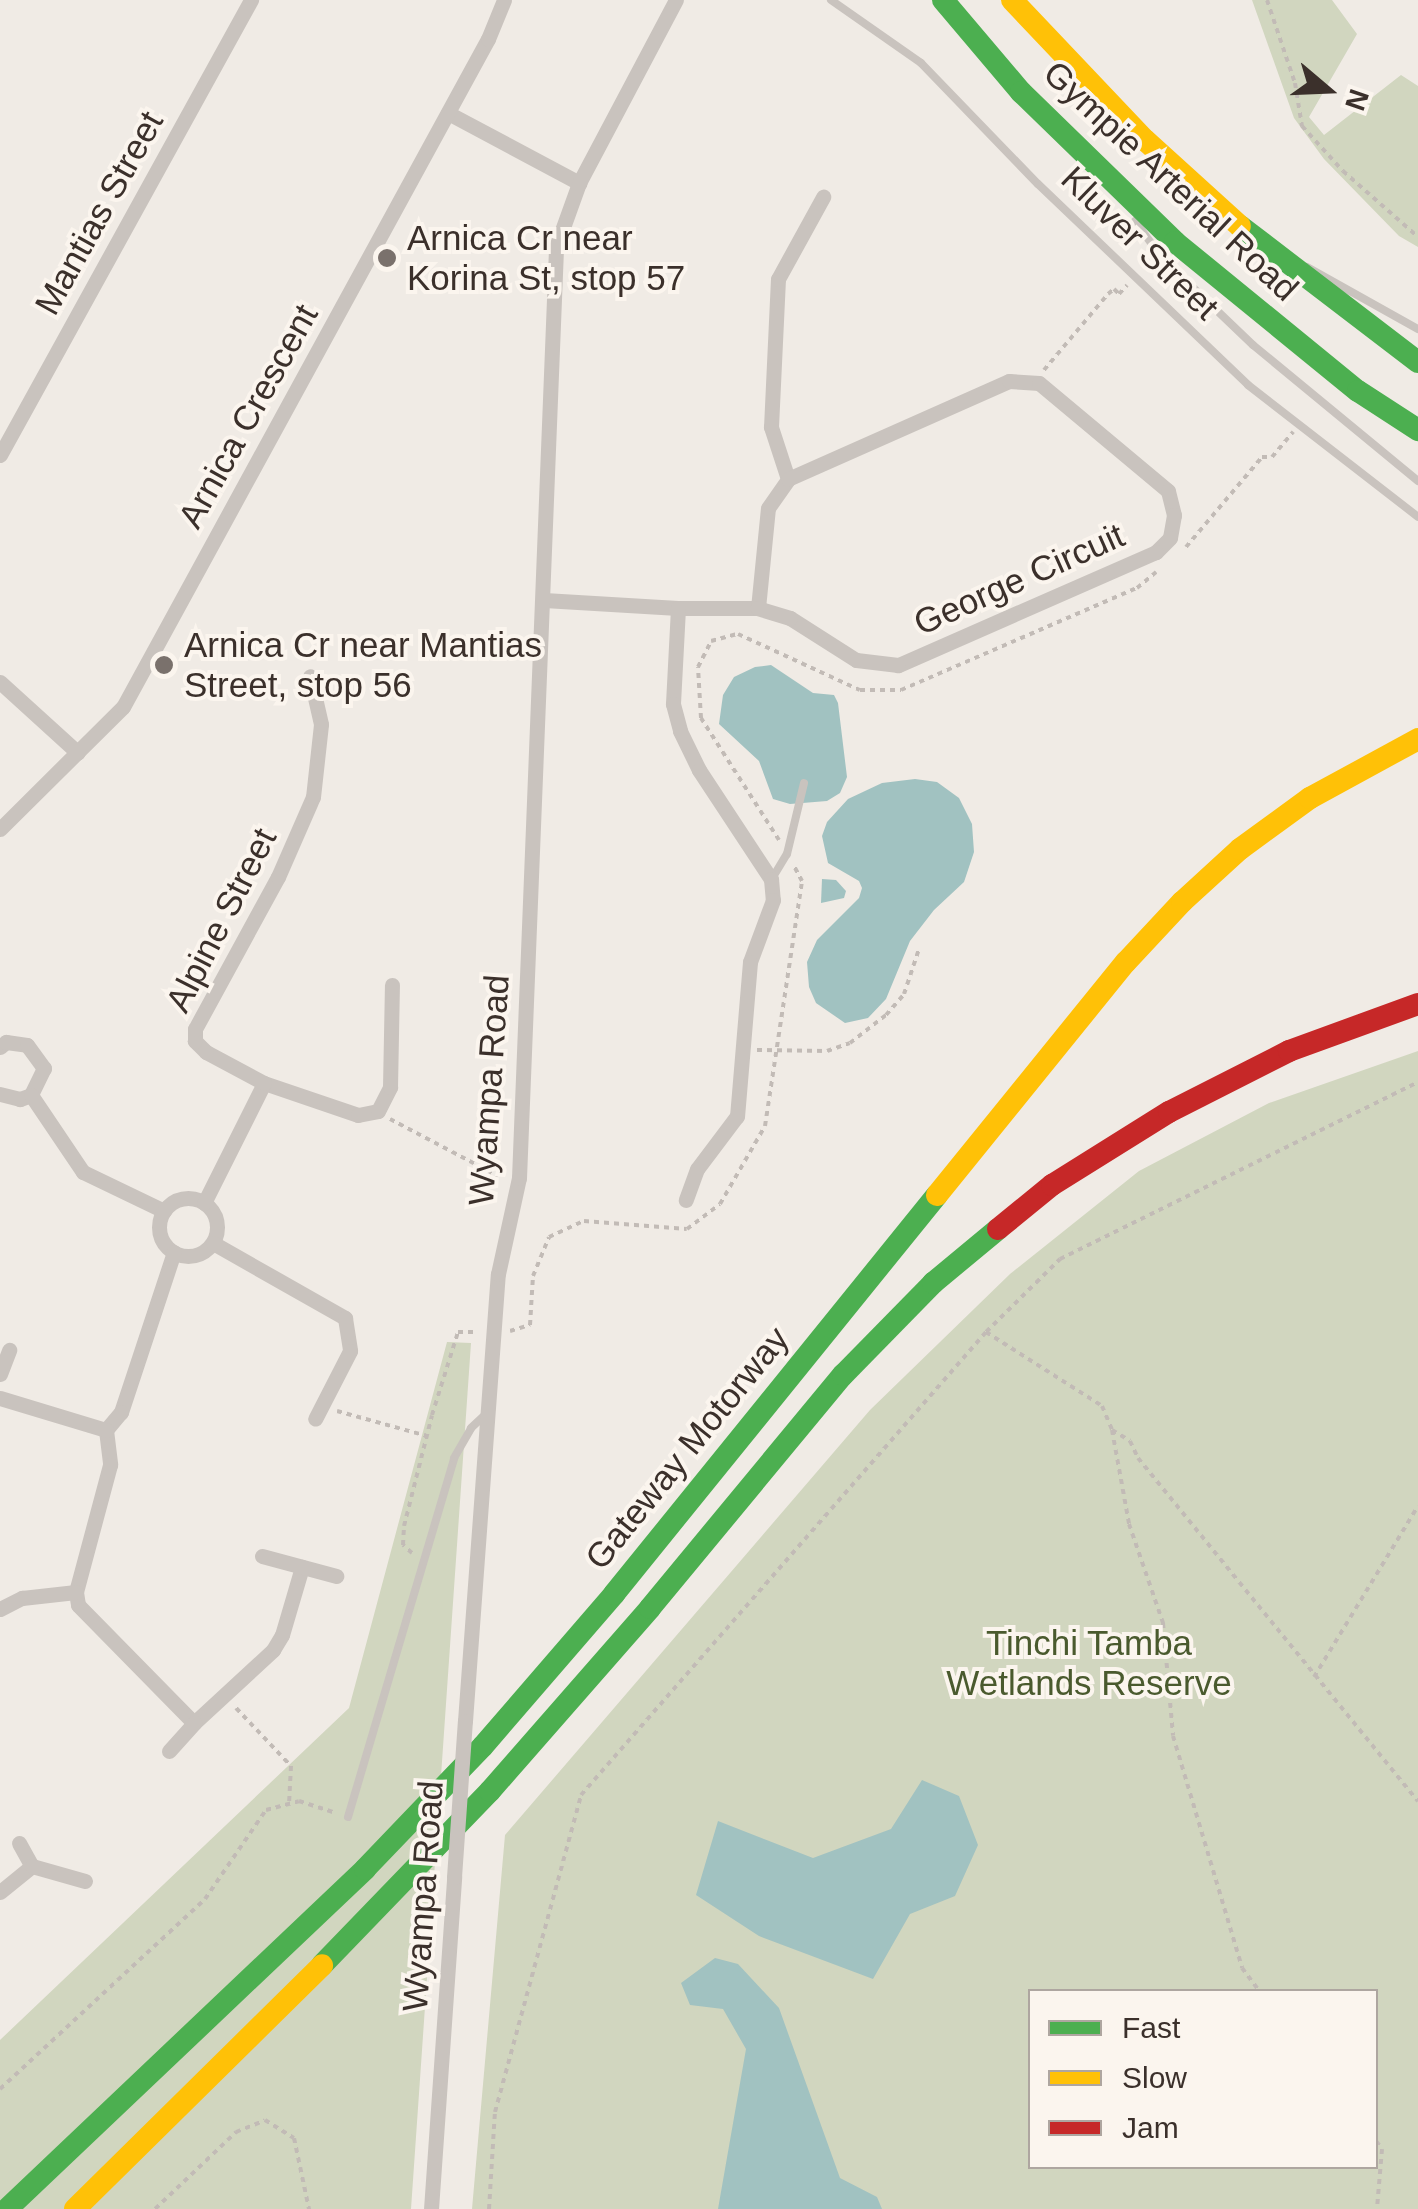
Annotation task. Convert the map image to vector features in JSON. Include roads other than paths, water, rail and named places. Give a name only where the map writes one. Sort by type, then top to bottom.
[{"type":"highway","name":"Gympie Arterial Road","points":[[944,0],[1022,92],[1101,173],[1241,300],[1358,390],[1418,430]]},
{"type":"highway","name":"Gympie Arterial Road","points":[[1012,0],[1145,140],[1275,257],[1418,362]]},
{"type":"highway","name":"Gateway Motorway","points":[[7,2209],[365,1869],[536,1687],[1126,962],[1182,902],[1240,849],[1310,798],[1418,738]]},
{"type":"highway","name":"Gateway Motorway","points":[[75,2209],[323,1965],[490,1791],[650,1608],[843,1375],[945,1272],[1052,1185],[1169,1112],[1289,1051],[1418,1004]]},
{"type":"street","name":"Mantias Street","points":[[0,455],[250,0]]},
{"type":"street","name":"Arnica Crescent","points":[[0,828],[123,707],[448,113],[504,0]]},
{"type":"street","name":"Wyampa Road","points":[[431,2209],[485,1415],[498,1274],[519,1178],[556,247],[580,183],[676,0]]},
{"type":"street","points":[[448,113],[580,183]]},
{"type":"street","points":[[758,608],[768,508],[788,478],[771,428],[778,279],[824,197]]},
{"type":"street","name":"George Circuit","points":[[544,600],[758,608],[790,618],[856,660],[898,665],[1156,552],[1170,538],[1174,515],[1168,491],[1040,384],[1009,381],[788,478]]},
{"type":"street","points":[[678,608],[673,704],[680,731],[699,770],[771,879],[773,900],[750,962],[737,1116],[697,1169],[686,1200]]},
{"type":"street","name":"Alpine Street","points":[[264,1084],[206,1052],[196,1041],[195,1029],[278,877],[313,797],[321,724],[310,676]]},
{"type":"street","points":[[0,682],[78,753]]},
{"type":"street","points":[[204,1203],[264,1084],[358,1115],[378,1112],[390,1087],[392,985]]},
{"type":"street","points":[[0,1094],[20,1099],[31,1095],[43,1078],[41,1058],[26,1044],[2,1040]]},
{"type":"street","points":[[31,1095],[83,1172],[164,1211]]},
{"type":"street","points":[[181,1199],[204,1203],[217,1221],[213,1243],[195,1256],[174,1252],[160,1235],[164,1211],[181,1199]]},
{"type":"street","points":[[213,1243],[345,1318],[350,1351],[319,1413]]},
{"type":"street","points":[[174,1252],[125,1402],[106,1430],[110,1465],[76,1592],[78,1605],[102,1632],[194,1724]]},
{"type":"street","points":[[0,1374],[9,1350]]},
{"type":"street","points":[[0,1398],[106,1430]]},
{"type":"street","points":[[262,1556],[336,1576]]},
{"type":"street","points":[[168,1750],[282,1636],[302,1567]]},
{"type":"street","points":[[0,1609],[22,1598],[76,1592]]},
{"type":"street","points":[[19,1843],[32,1866],[85,1881]]},
{"type":"street","points":[[0,1892],[32,1866]]},
{"type":"lane","name":"Kluver Street","points":[[832,0],[921,63],[1038,184],[1248,386],[1418,516]]},
{"type":"lane","points":[[1101,173],[1162,258],[1252,345],[1418,481]]},
{"type":"lane","points":[[1275,257],[1324,272],[1418,330]]},
{"type":"lane","points":[[771,879],[788,854],[804,783]]},
{"type":"lane","points":[[348,1816],[454,1458],[471,1428],[485,1415]]},
{"type":"water","points":[[771,665],[813,693],[834,695],[838,703],[847,777],[840,793],[827,801],[790,804],[773,799],[759,761],[719,724],[723,695],[734,677],[755,667]]},
{"type":"water","points":[[915,779],[937,782],[959,798],[972,824],[974,852],[964,882],[934,910],[910,941],[886,999],[868,1018],[845,1023],[816,1003],[809,987],[807,962],[817,940],[859,898],[862,888],[859,881],[828,863],[822,836],[827,822],[848,799],[882,783]]},
{"type":"water","points":[[822,879],[836,880],[846,891],[844,898],[821,903]]},
{"type":"water","points":[[922,1780],[959,1796],[978,1845],[955,1896],[910,1914],[873,1979],[759,1936],[696,1895],[718,1821],[813,1858],[891,1829]]},
{"type":"water","points":[[715,1958],[738,1964],[779,2008],[840,2178],[877,2197],[882,2209],[718,2209],[746,2049],[723,2009],[690,2005],[681,1983]]},
{"type":"place","name":"Arnica Cr near Korina St, stop 57","points":[[387,258]]},
{"type":"place","name":"Arnica Cr near Mantias Street, stop 56","points":[[164,665]]},
{"type":"park label","name":"Tinchi Tamba Wetlands Reserve","points":[[1089,1663]]}]
